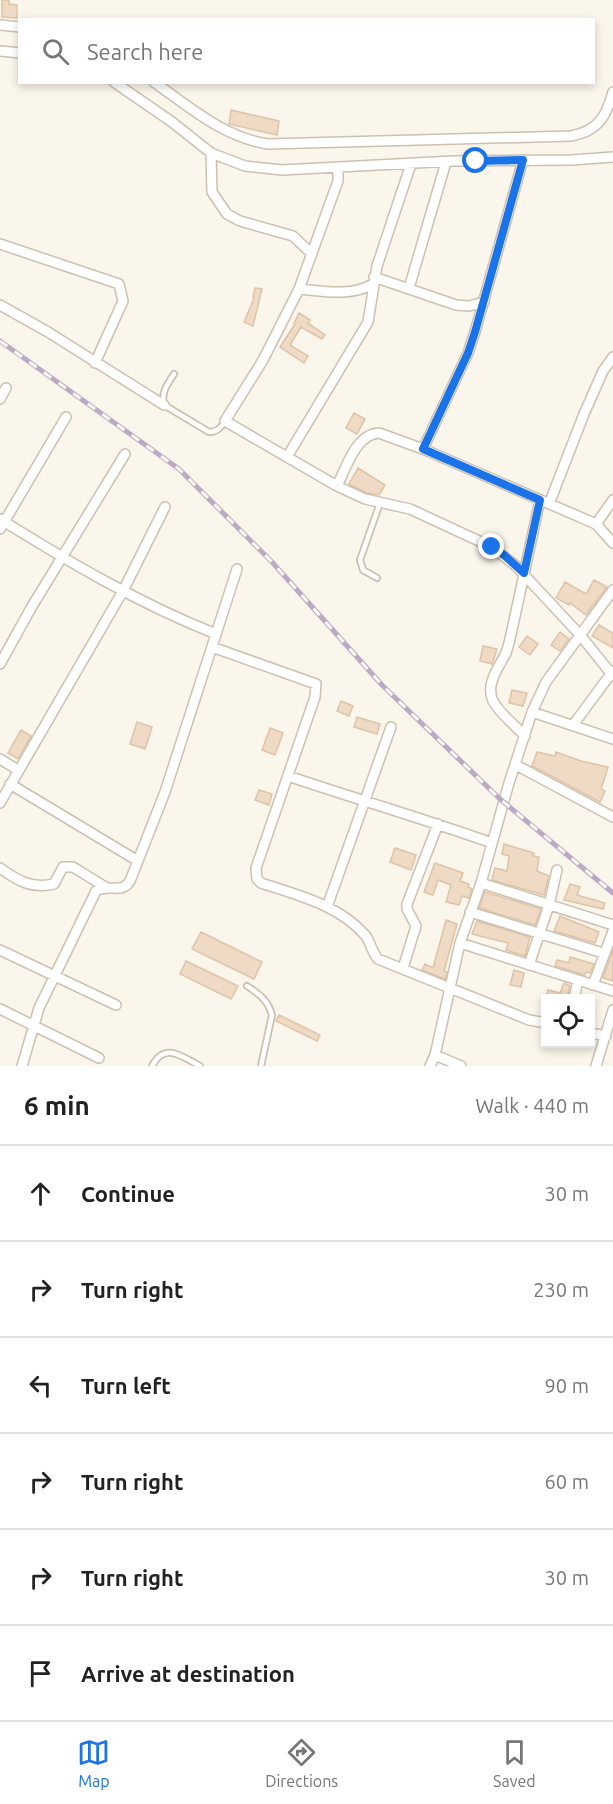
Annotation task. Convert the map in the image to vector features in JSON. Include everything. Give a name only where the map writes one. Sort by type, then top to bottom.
[{"type":"street","points":[[0,25],[18,27]]},
{"type":"street","points":[[0,51],[18,53]]},
{"type":"street","points":[[117,84],[172,122],[211,153],[227,160],[263,169],[613,157]]},
{"type":"street","points":[[157,84],[210,122],[253,142],[268,144],[571,136],[584,134],[593,129],[605,115],[613,92]]},
{"type":"street","points":[[211,153],[212,192],[226,214],[240,221],[293,236],[312,254]]},
{"type":"street","points":[[423,449],[468,353],[523,160]]},
{"type":"street","points":[[409,288],[446,162]]},
{"type":"street","points":[[287,457],[368,322],[374,281],[411,164]]},
{"type":"street","points":[[338,167],[339,181],[299,289],[263,360],[225,421],[337,486],[365,499],[410,509],[492,547],[504,555],[524,573],[612,674],[573,725]]},
{"type":"street","points":[[0,244],[119,284],[123,301],[95,363]]},
{"type":"street","points":[[299,289],[343,292],[364,289],[374,281],[409,288],[464,306],[484,302]]},
{"type":"street","points":[[0,305],[48,332],[164,405]]},
{"type":"street","points":[[525,736],[492,699],[491,688],[494,675],[507,650],[520,600],[524,573],[544,502],[603,371],[613,357]]},
{"type":"street","points":[[0,399],[6,388]]},
{"type":"street","points":[[66,417],[2,523],[123,591],[216,634]]},
{"type":"street","points":[[337,486],[362,439],[379,433],[423,449],[596,524],[613,543]]},
{"type":"street","points":[[0,664],[125,454]]},
{"type":"street","points":[[596,524],[613,500]]},
{"type":"street","points":[[0,803],[123,591],[165,507]]},
{"type":"street","points":[[22,1066],[39,1008],[96,891],[127,887],[165,792],[237,570]]},
{"type":"street","points":[[430,1066],[435,1055],[460,943],[481,883],[532,712],[546,682],[613,590]]},
{"type":"street","points":[[212,647],[316,684],[315,697],[255,875],[261,883],[327,907],[354,924],[366,936],[372,953],[378,959],[529,1020],[541,1022]]},
{"type":"street","points":[[532,712],[613,739]]},
{"type":"street","points":[[327,907],[391,727]]},
{"type":"street","points":[[0,759],[18,770]]},
{"type":"street","points":[[516,765],[613,817]]},
{"type":"street","points":[[288,776],[492,843]]},
{"type":"street","points":[[10,784],[138,861]]},
{"type":"street","points":[[403,968],[416,926],[407,909],[407,904],[438,824]]},
{"type":"street","points":[[0,868],[17,881],[41,887],[54,884],[63,867],[73,867],[107,888]]},
{"type":"street","points":[[530,965],[549,905],[557,870]]},
{"type":"street","points":[[481,883],[613,925]]},
{"type":"street","points":[[470,912],[603,954]]},
{"type":"street","points":[[593,985],[613,931]]},
{"type":"street","points":[[460,943],[613,991]]},
{"type":"street","points":[[0,950],[116,1005]]},
{"type":"street","points":[[575,994],[578,980]]},
{"type":"street","points":[[0,1009],[99,1058]]},
{"type":"street","points":[[596,1066],[613,1010]]},
{"type":"street","points":[[595,1034],[606,1036]]},
{"type":"street","points":[[435,1055],[461,1066]]},
{"type":"lane","points":[[174,374],[164,390],[162,397],[164,405],[209,432],[220,428],[225,421]]},
{"type":"lane","points":[[377,578],[363,570],[360,560],[380,503]]},
{"type":"lane","points":[[247,986],[262,996],[270,1007],[272,1015],[261,1066]]},
{"type":"lane","points":[[152,1066],[162,1053],[170,1052],[200,1066]]},
{"type":"building","points":[[2,0],[9,0],[9,4],[17,5],[17,18],[2,17]]},
{"type":"building","points":[[231,110],[279,121],[277,135],[229,124]]},
{"type":"building","points":[[255,288],[262,289],[253,326],[244,322],[254,298]]},
{"type":"building","points":[[299,313],[310,320],[308,323],[325,335],[322,339],[301,327],[290,345],[308,356],[304,363],[280,347],[295,324]]},
{"type":"building","points":[[354,413],[365,419],[357,434],[346,428]]},
{"type":"building","points":[[358,468],[385,485],[379,495],[367,493],[349,484]]},
{"type":"building","points":[[594,580],[607,587],[586,615],[570,603],[569,605],[556,598],[565,582],[586,594]]},
{"type":"building","points":[[599,625],[613,633],[613,648],[592,636]]},
{"type":"building","points":[[560,632],[569,639],[560,651],[551,645]]},
{"type":"building","points":[[527,636],[538,644],[530,655],[519,647]]},
{"type":"building","points":[[483,646],[497,649],[492,664],[480,661]]},
{"type":"building","points":[[512,690],[527,693],[523,706],[509,703]]},
{"type":"building","points":[[341,701],[353,706],[349,716],[337,711]]},
{"type":"building","points":[[357,717],[380,724],[377,734],[354,727]]},
{"type":"building","points":[[137,722],[152,727],[145,749],[130,744]]},
{"type":"building","points":[[270,728],[283,733],[275,755],[262,750]]},
{"type":"building","points":[[21,730],[31,736],[18,759],[8,753]]},
{"type":"building","points":[[537,752],[555,756],[556,752],[608,767],[601,789],[605,791],[600,802],[532,766]]},
{"type":"building","points":[[259,790],[272,794],[269,805],[255,800]]},
{"type":"building","points":[[504,844],[534,853],[533,856],[539,857],[537,871],[549,876],[544,895],[492,880],[495,868],[507,871],[509,856],[502,854]]},
{"type":"building","points":[[395,848],[416,855],[411,870],[390,862]]},
{"type":"building","points":[[435,863],[463,873],[460,881],[469,884],[468,887],[472,889],[469,898],[462,896],[459,905],[446,902],[451,885],[438,880],[433,895],[424,892]]},
{"type":"building","points":[[570,884],[580,887],[577,895],[605,903],[603,909],[564,900]]},
{"type":"building","points":[[485,892],[541,909],[535,925],[479,908]]},
{"type":"building","points":[[560,916],[599,932],[595,943],[554,931]]},
{"type":"building","points":[[446,920],[457,924],[444,971],[447,972],[445,979],[422,970],[425,964],[433,968]]},
{"type":"building","points":[[477,921],[530,937],[525,956],[506,950],[508,943],[472,934]]},
{"type":"building","points":[[201,932],[262,962],[254,979],[192,949]]},
{"type":"building","points":[[613,950],[613,981],[603,978]]},
{"type":"building","points":[[570,957],[594,964],[590,973],[586,972],[585,975],[555,966],[557,960],[569,963]]},
{"type":"building","points":[[186,961],[238,986],[231,999],[180,974]]},
{"type":"building","points":[[514,970],[524,973],[521,987],[510,985]]},
{"type":"building","points":[[564,983],[570,986],[568,994],[547,994],[548,990],[560,993]]},
{"type":"building","points":[[279,1015],[320,1035],[317,1041],[276,1021]]},
{"type":"railway","points":[[0,341],[179,469],[272,562],[382,685],[500,799],[613,893]]},
{"type":"route","points":[[476,161],[523,160],[468,353],[423,449],[540,500],[524,573],[492,547]]}]
